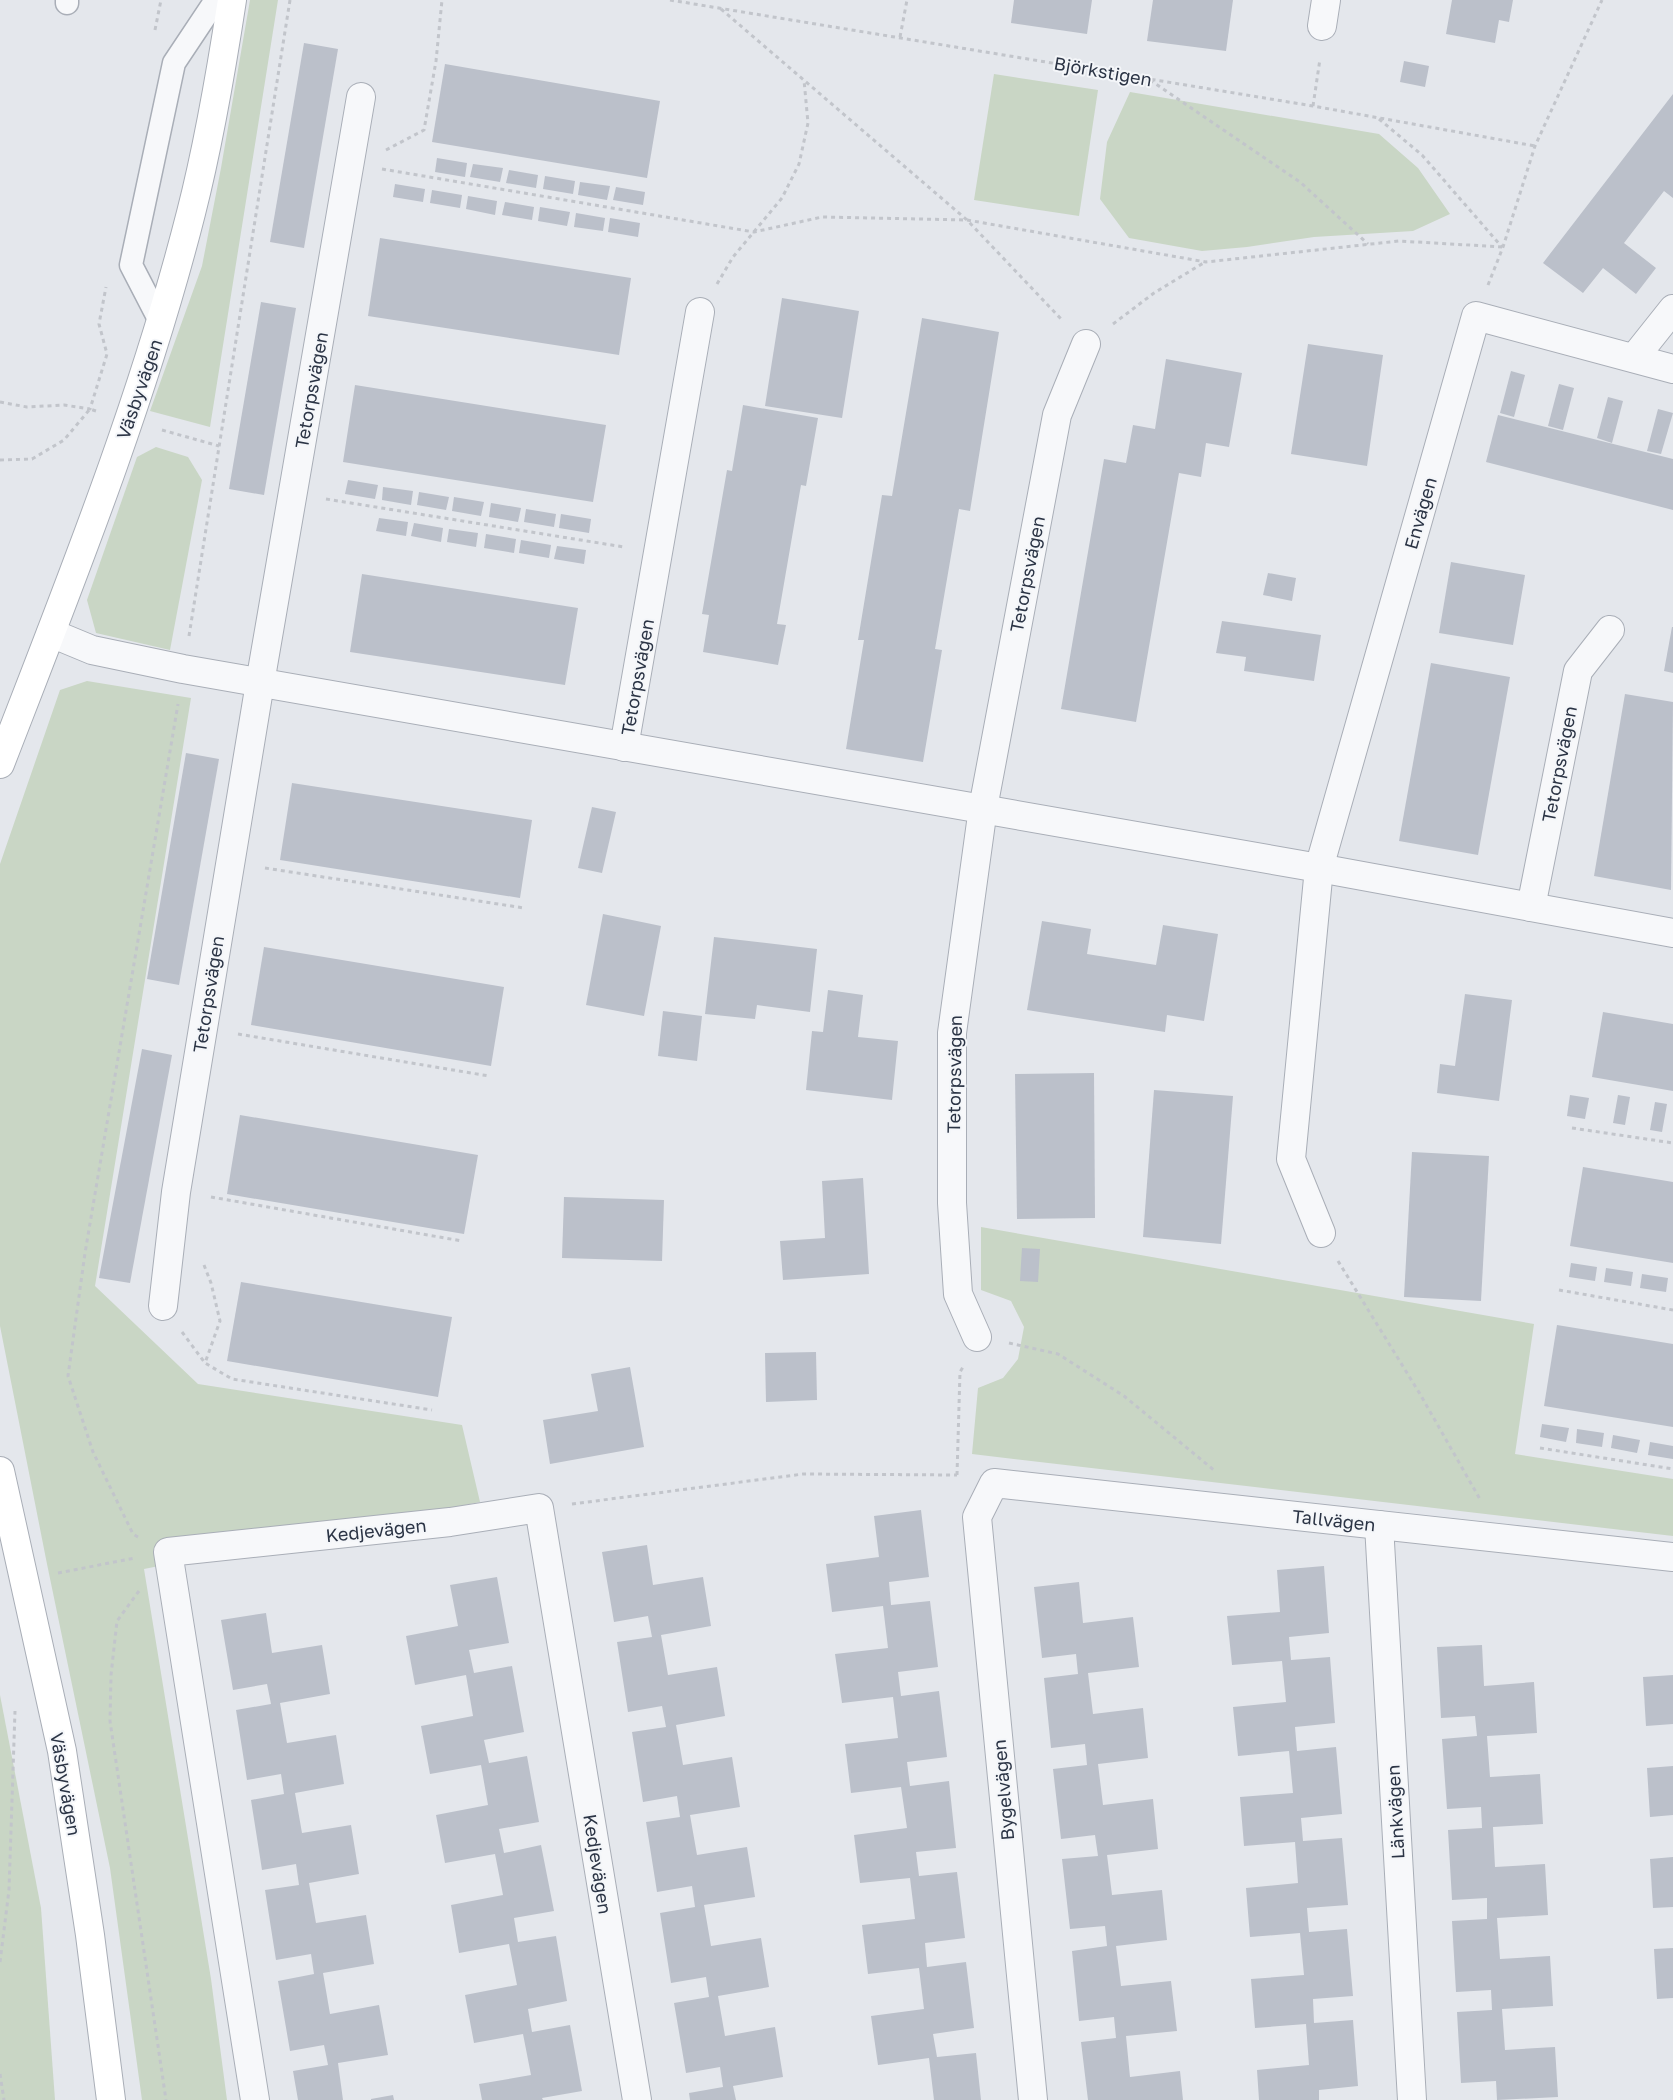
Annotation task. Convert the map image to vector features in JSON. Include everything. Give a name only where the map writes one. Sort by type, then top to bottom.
[{"type":"street","name":"Väsbyvägen","points":[[0,764],[51,633],[129,420],[160,323],[192,213],[208,141],[232,0]]},
{"type":"street","name":"Tetorpsvägen","points":[[163,1306],[176,1192],[260,683],[294,494],[361,165],[361,97]]},
{"type":"street","points":[[1634,358],[1673,309]]},
{"type":"street","name":"Tetorpsvägen","points":[[624,747],[700,312]]},
{"type":"street","points":[[1476,316],[1673,369]]},
{"type":"street","name":"Envägen","points":[[1319,868],[1476,316]]},
{"type":"street","name":"Tetorpsvägen","points":[[977,1337],[958,1294],[952,1203],[952,1033],[983,808],[1057,415],[1086,344]]},
{"type":"street","name":"Tetorpsvägen","points":[[1531,907],[1578,671],[1610,630]]},
{"type":"street","name":"Tetorpsvägen","points":[[51,633],[92,650],[183,669],[983,808],[1673,933]]},
{"type":"street","points":[[1319,868],[1291,1159],[1321,1233]]},
{"type":"street","name":"Väsbyvägen","points":[[0,1471],[62,1751],[90,1935],[112,2100]]},
{"type":"street","name":"Tallvägen","points":[[994,1483],[1673,1558]]},
{"type":"street","name":"Bygelvägen","points":[[994,1483],[978,1517],[1033,2100]]},
{"type":"street","name":"Kedjevägen","points":[[168,1552],[450,1522],[539,1508],[637,2100]]},
{"type":"street","name":"Länkvägen","points":[[1379,1525],[1412,2100]]},
{"type":"street","points":[[168,1552],[255,2100]]},
{"type":"lane","points":[[160,323],[131,265],[174,63],[216,0]]},
{"type":"path","points":[[168,1552],[133,1534],[93,1452],[68,1376],[85,1253],[183,669],[290,0]]},
{"type":"path","points":[[361,165],[424,130],[436,61],[442,0]]},
{"type":"path","name":"Björkstigen","points":[[670,0],[1313,106],[1535,146]]},
{"type":"path","points":[[900,37],[908,0]]},
{"type":"path","points":[[1476,316],[1503,247],[1535,146],[1602,0]]},
{"type":"path","points":[[720,8],[967,220],[1086,344],[1154,293],[1206,262]]},
{"type":"path","points":[[1147,79],[1300,182],[1369,245]]},
{"type":"path","points":[[700,312],[733,257],[782,198],[799,164],[808,123],[804,80]]},
{"type":"path","points":[[1313,106],[1318,82]]},
{"type":"path","points":[[1377,118],[1422,155],[1503,247]]},
{"type":"path","points":[[361,165],[754,232],[822,217],[967,220],[1206,262],[1399,241],[1503,247]]},
{"type":"path","points":[[0,402],[27,407],[64,405],[90,408]]},
{"type":"path","points":[[294,494],[659,553]]},
{"type":"path","points":[[265,859],[264,868],[524,908]]},
{"type":"path","points":[[203,1029],[489,1076]]},
{"type":"path","points":[[1572,1128],[1673,1144]]},
{"type":"path","points":[[176,1192],[462,1241]]},
{"type":"path","points":[[1321,1233],[1420,1394],[1503,1538]]},
{"type":"path","points":[[201,1258],[211,1283],[220,1321],[205,1363],[232,1379],[432,1410]]},
{"type":"path","points":[[1559,1290],[1673,1310]]},
{"type":"path","points":[[957,1476],[960,1372],[977,1337],[1058,1354],[1124,1396],[1220,1476]]},
{"type":"path","points":[[1540,1448],[1673,1469]]},
{"type":"path","points":[[539,1508],[803,1474],[957,1476],[994,1483]]},
{"type":"path","points":[[25,1579],[168,1552]]},
{"type":"path","points":[[166,2100],[110,1712],[111,1675],[118,1621],[168,1552]]},
{"type":"path","points":[[0,1962],[9,1890],[16,1714],[14,1705]]},
{"type":"path","points":[[0,2074],[4,2100]]},
{"type":"green space","points":[[250,0],[278,0],[210,427],[150,411],[202,266]]},
{"type":"green space","points":[[994,74],[1098,90],[1079,216],[974,200]]},
{"type":"green space","points":[[1130,92],[1379,134],[1418,168],[1450,214],[1413,231],[1314,237],[1247,247],[1202,251],[1129,238],[1100,199],[1107,142]]},
{"type":"green space","points":[[156,447],[188,457],[202,480],[170,650],[96,633],[87,600],[137,457]]},
{"type":"green space","points":[[87,681],[191,698],[95,1286],[198,1384],[462,1425],[480,1502],[144,1569],[211,1979],[227,2100],[142,2100],[110,1868],[0,1326],[0,864],[60,690]]},
{"type":"green space","points":[[981,1227],[1534,1324],[1515,1454],[1673,1479],[1673,1536],[972,1454],[978,1388],[1003,1378],[1018,1359],[1024,1327],[1011,1301],[981,1290]]},
{"type":"green space","points":[[0,1695],[41,1908],[55,2100],[0,2100]]},
{"type":"building","points":[[1014,0],[1092,0],[1087,34],[1011,23]]},
{"type":"building","points":[[1153,0],[1233,0],[1226,51],[1147,41]]},
{"type":"building","points":[[1452,0],[1513,0],[1509,22],[1499,20],[1495,43],[1446,34]]},
{"type":"building","points":[[304,43],[338,49],[304,248],[270,242]]},
{"type":"building","points":[[1404,61],[1429,66],[1425,87],[1400,82]]},
{"type":"building","points":[[445,64],[660,101],[647,178],[432,142]]},
{"type":"building","points":[[1673,94],[1673,198],[1664,191],[1624,243],[1656,268],[1636,294],[1603,268],[1583,293],[1543,263]]},
{"type":"building","points":[[437,158],[467,163],[465,177],[435,172]]},
{"type":"building","points":[[473,164],[503,168],[500,182],[470,177]]},
{"type":"building","points":[[509,170],[538,175],[536,188],[506,183]]},
{"type":"building","points":[[545,176],[575,181],[573,194],[543,189]]},
{"type":"building","points":[[580,182],[610,186],[607,200],[578,195]]},
{"type":"building","points":[[395,184],[425,189],[423,202],[393,197]]},
{"type":"building","points":[[616,187],[645,192],[643,205],[613,200]]},
{"type":"building","points":[[432,190],[462,195],[460,208],[430,203]]},
{"type":"building","points":[[468,196],[497,201],[495,215],[466,209]]},
{"type":"building","points":[[505,202],[534,207],[532,220],[502,215]]},
{"type":"building","points":[[540,207],[570,212],[567,226],[538,221]]},
{"type":"building","points":[[576,213],[605,218],[603,231],[574,227]]},
{"type":"building","points":[[610,218],[640,223],[638,237],[608,232]]},
{"type":"building","points":[[380,238],[631,278],[619,355],[368,316]]},
{"type":"building","points":[[782,298],[859,311],[842,418],[765,406]]},
{"type":"building","points":[[261,302],[296,308],[264,495],[229,489]]},
{"type":"building","points":[[922,318],[999,332],[970,511],[959,509],[935,649],[942,650],[923,762],[846,749],[864,640],[858,640],[882,495],[892,496]]},
{"type":"building","points":[[1308,344],[1383,355],[1367,466],[1291,454]]},
{"type":"building","points":[[1166,359],[1242,373],[1229,447],[1206,443],[1201,477],[1179,473],[1136,722],[1061,709],[1104,459],[1126,463],[1133,425],[1155,429]]},
{"type":"building","points":[[1511,371],[1525,375],[1514,417],[1500,413]]},
{"type":"building","points":[[1559,384],[1574,388],[1563,430],[1548,426]]},
{"type":"building","points":[[355,385],[606,425],[593,502],[343,462]]},
{"type":"building","points":[[1608,397],[1623,401],[1612,443],[1597,438]]},
{"type":"building","points":[[743,405],[818,418],[806,486],[801,485],[777,624],[786,625],[778,665],[703,652],[709,615],[702,614],[727,470],[732,471]]},
{"type":"building","points":[[1658,409],[1673,413],[1661,454],[1647,451]]},
{"type":"building","points":[[1498,415],[1673,459],[1673,510],[1486,462]]},
{"type":"building","points":[[348,480],[378,485],[375,499],[345,494]]},
{"type":"building","points":[[383,487],[413,491],[411,505],[382,500]]},
{"type":"building","points":[[419,492],[449,497],[446,510],[417,505]]},
{"type":"building","points":[[454,497],[484,502],[481,516],[452,511]]},
{"type":"building","points":[[491,503],[521,508],[518,522],[489,517]]},
{"type":"building","points":[[526,509],[556,514],[554,527],[524,522]]},
{"type":"building","points":[[561,514],[591,519],[589,533],[559,528]]},
{"type":"building","points":[[379,518],[408,522],[406,536],[376,531]]},
{"type":"building","points":[[414,523],[443,528],[441,542],[411,536]]},
{"type":"building","points":[[449,529],[478,533],[476,547],[447,542]]},
{"type":"building","points":[[486,534],[516,539],[514,553],[484,548]]},
{"type":"building","points":[[521,540],[551,545],[549,558],[519,553]]},
{"type":"building","points":[[557,546],[586,550],[584,564],[554,559]]},
{"type":"building","points":[[1451,562],[1525,575],[1513,645],[1439,633]]},
{"type":"building","points":[[1268,573],[1296,578],[1292,601],[1263,595]]},
{"type":"building","points":[[362,574],[578,608],[565,685],[350,652]]},
{"type":"building","points":[[1222,621],[1321,635],[1314,681],[1244,671],[1246,657],[1216,653]]},
{"type":"building","points":[[1673,627],[1673,673],[1664,671]]},
{"type":"building","points":[[1431,663],[1510,677],[1478,855],[1399,841]]},
{"type":"building","points":[[1625,694],[1673,702],[1671,890],[1594,876]]},
{"type":"building","points":[[186,753],[219,759],[179,985],[147,979]]},
{"type":"building","points":[[292,783],[532,820],[520,898],[280,860]]},
{"type":"building","points":[[592,807],[616,812],[602,873],[578,868]]},
{"type":"building","points":[[603,914],[661,926],[644,1016],[586,1005]]},
{"type":"building","points":[[1042,921],[1091,929],[1087,954],[1156,965],[1163,925],[1218,934],[1204,1021],[1167,1015],[1165,1032],[1027,1010]]},
{"type":"building","points":[[714,937],[817,949],[810,1012],[757,1005],[755,1019],[705,1014]]},
{"type":"building","points":[[264,947],[504,987],[491,1066],[251,1025]]},
{"type":"building","points":[[828,990],[863,995],[858,1037],[898,1041],[892,1100],[806,1090],[812,1031],[823,1032]]},
{"type":"building","points":[[1465,994],[1512,1000],[1499,1101],[1437,1093],[1440,1064],[1455,1066]]},
{"type":"building","points":[[663,1011],[702,1016],[697,1061],[658,1056]]},
{"type":"building","points":[[1603,1012],[1673,1024],[1673,1091],[1592,1077]]},
{"type":"building","points":[[142,1049],[172,1055],[130,1283],[99,1278]]},
{"type":"building","points":[[1094,1073],[1095,1218],[1017,1219],[1015,1074]]},
{"type":"building","points":[[1154,1090],[1233,1096],[1221,1244],[1143,1237]]},
{"type":"building","points":[[1570,1095],[1589,1098],[1585,1119],[1567,1116]]},
{"type":"building","points":[[1618,1095],[1630,1097],[1625,1125],[1613,1123]]},
{"type":"building","points":[[1655,1102],[1667,1104],[1662,1132],[1650,1130]]},
{"type":"building","points":[[240,1115],[478,1155],[464,1234],[227,1194]]},
{"type":"building","points":[[1412,1152],[1489,1156],[1481,1301],[1404,1297]]},
{"type":"building","points":[[1583,1167],[1673,1182],[1673,1263],[1570,1246]]},
{"type":"building","points":[[863,1178],[869,1274],[783,1280],[780,1241],[825,1238],[822,1181]]},
{"type":"building","points":[[564,1197],[664,1200],[662,1261],[562,1258]]},
{"type":"building","points":[[1022,1248],[1040,1249],[1038,1282],[1020,1281]]},
{"type":"building","points":[[1571,1263],[1597,1267],[1595,1281],[1569,1277]]},
{"type":"building","points":[[1606,1268],[1633,1272],[1631,1286],[1604,1282]]},
{"type":"building","points":[[1642,1274],[1668,1278],[1666,1292],[1640,1288]]},
{"type":"building","points":[[241,1282],[452,1317],[438,1397],[227,1361]]},
{"type":"building","points":[[1557,1325],[1673,1344],[1673,1427],[1544,1406]]},
{"type":"building","points":[[816,1352],[817,1400],[766,1402],[765,1353]]},
{"type":"building","points":[[630,1367],[644,1447],[550,1464],[543,1420],[598,1411],[591,1374]]},
{"type":"building","points":[[1542,1424],[1569,1428],[1566,1442],[1540,1437]]},
{"type":"building","points":[[1577,1429],[1604,1433],[1602,1447],[1576,1443]]},
{"type":"building","points":[[1613,1435],[1640,1440],[1637,1453],[1611,1448]]},
{"type":"building","points":[[1650,1442],[1673,1446],[1673,1459],[1648,1455]]},
{"type":"building","points":[[921,1510],[929,1577],[889,1582],[891,1605],[930,1601],[938,1667],[898,1672],[901,1696],[939,1691],[947,1757],[907,1762],[910,1786],[949,1781],[956,1848],[916,1852],[919,1876],[957,1872],[965,1938],[925,1943],[927,1967],[966,1962],[974,2028],[933,2034],[937,2057],[976,2053],[981,2100],[934,2100],[929,2058],[878,2065],[871,2016],[924,2009],[919,1968],[868,1974],[862,1925],[915,1919],[910,1878],[860,1883],[854,1835],[907,1828],[901,1787],[851,1793],[845,1744],[898,1738],[893,1697],[842,1703],[835,1654],[888,1648],[883,1606],[832,1612],[826,1564],[879,1557],[874,1516]]},
{"type":"building","points":[[647,1545],[653,1585],[703,1577],[711,1626],[661,1635],[668,1675],[717,1667],[725,1716],[676,1725],[683,1765],[732,1757],[740,1807],[690,1815],[697,1855],[747,1847],[755,1897],[704,1905],[711,1946],[761,1938],[769,1987],[718,1996],[725,2036],[775,2027],[783,2077],[733,2086],[736,2100],[690,2100],[689,2093],[723,2087],[720,2067],[686,2073],[674,2003],[709,1997],[706,1977],[671,1983],[660,1913],[695,1907],[692,1886],[657,1892],[646,1822],[680,1817],[677,1796],[643,1802],[632,1732],[666,1727],[662,1706],[628,1712],[617,1642],[652,1637],[648,1616],[614,1622],[602,1552]]},
{"type":"building","points":[[1324,1566],[1329,1633],[1289,1637],[1291,1660],[1330,1657],[1335,1723],[1295,1727],[1297,1751],[1336,1747],[1342,1814],[1301,1818],[1303,1841],[1342,1838],[1348,1905],[1307,1908],[1309,1932],[1347,1929],[1353,1996],[1313,1999],[1314,2023],[1353,2020],[1358,2086],[1319,2090],[1319,2100],[1259,2100],[1257,2070],[1309,2065],[1306,2024],[1255,2028],[1251,1979],[1304,1975],[1300,1933],[1250,1937],[1246,1888],[1298,1883],[1295,1842],[1244,1846],[1240,1797],[1293,1793],[1289,1751],[1238,1756],[1233,1707],[1286,1702],[1282,1661],[1232,1665],[1227,1616],[1280,1612],[1277,1570]]},
{"type":"building","points":[[497,1577],[509,1643],[469,1650],[474,1673],[512,1666],[524,1732],[484,1740],[489,1763],[527,1756],[539,1822],[499,1829],[504,1853],[541,1845],[554,1911],[514,1918],[518,1942],[556,1936],[567,2001],[528,2009],[532,2032],[570,2025],[582,2091],[542,2098],[543,2100],[482,2100],[479,2084],[531,2075],[523,2034],[474,2043],[465,1995],[517,1985],[509,1944],[459,1953],[451,1905],[503,1895],[495,1854],[445,1863],[436,1815],[488,1805],[481,1765],[430,1774],[421,1726],[473,1716],[466,1675],[415,1685],[406,1636],[458,1626],[450,1585]]},
{"type":"building","points":[[1079,1582],[1083,1623],[1133,1617],[1139,1667],[1088,1673],[1093,1714],[1143,1708],[1148,1758],[1098,1764],[1103,1805],[1153,1799],[1158,1849],[1107,1855],[1112,1895],[1162,1890],[1167,1940],[1116,1946],[1121,1986],[1171,1981],[1177,2031],[1126,2036],[1130,2077],[1180,2071],[1183,2100],[1088,2100],[1081,2042],[1116,2038],[1114,2017],[1079,2021],[1072,1951],[1107,1946],[1105,1926],[1070,1929],[1062,1859],[1098,1856],[1095,1835],[1061,1839],[1053,1769],[1087,1765],[1085,1744],[1051,1748],[1044,1678],[1078,1674],[1076,1654],[1042,1658],[1034,1587]]},
{"type":"building","points":[[266,1613],[272,1653],[322,1645],[330,1694],[280,1703],[287,1743],[336,1735],[344,1784],[295,1793],[302,1833],[351,1825],[359,1874],[309,1883],[316,1923],[366,1915],[374,1964],[323,1973],[330,2014],[379,2005],[388,2055],[338,2063],[343,2100],[298,2100],[293,2071],[328,2065],[324,2045],[290,2051],[278,1981],[314,1974],[311,1954],[276,1960],[265,1890],[299,1885],[296,1864],[262,1870],[251,1800],[284,1794],[281,1774],[247,1780],[236,1710],[271,1704],[267,1684],[233,1690],[221,1620]]},
{"type":"building","points":[[1482,1645],[1484,1686],[1534,1682],[1537,1733],[1487,1736],[1490,1777],[1540,1774],[1543,1824],[1493,1827],[1495,1867],[1545,1864],[1548,1915],[1497,1918],[1500,1959],[1550,1956],[1553,2006],[1502,2009],[1505,2050],[1555,2047],[1558,2097],[1497,2100],[1496,2081],[1461,2083],[1457,2012],[1492,2010],[1491,1990],[1456,1992],[1452,1921],[1487,1919],[1487,1898],[1452,1900],[1448,1830],[1482,1828],[1481,1807],[1447,1809],[1442,1739],[1477,1736],[1475,1716],[1441,1718],[1437,1647]]},
{"type":"building","points":[[1673,1675],[1673,1724],[1646,1726],[1643,1677]]},
{"type":"building","points":[[1673,1766],[1673,1815],[1650,1817],[1647,1768]]},
{"type":"building","points":[[1673,1857],[1673,1907],[1653,1908],[1650,1859]]},
{"type":"building","points":[[1673,1948],[1673,1998],[1657,1999],[1654,1949]]},
{"type":"building","points":[[393,2095],[394,2100],[371,2100],[371,2099]]}]
